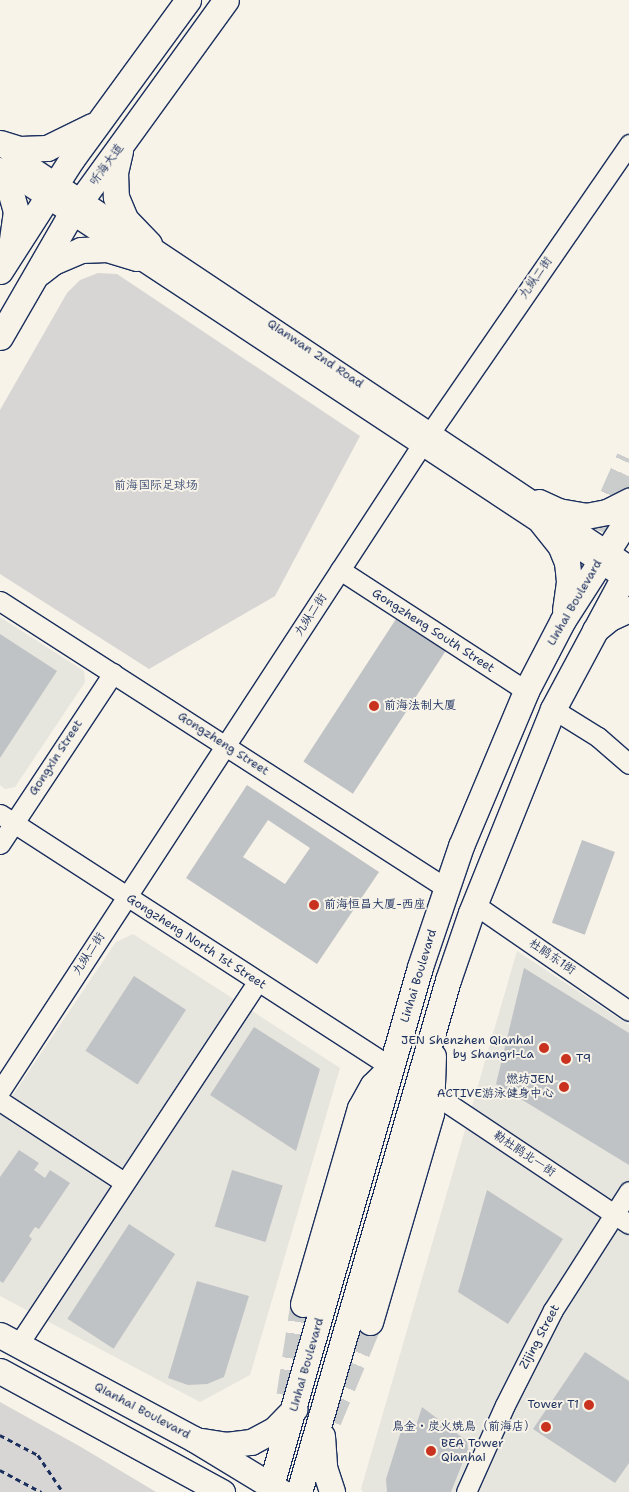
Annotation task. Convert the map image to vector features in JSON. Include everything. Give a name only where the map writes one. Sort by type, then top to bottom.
[{"type":"main road","points":[[4,265],[51,190],[98,122],[188,0]]},
{"type":"main road","name":"听海大道","points":[[0,337],[33,278],[77,207],[226,0]]},
{"type":"main road","points":[[0,144],[20,149],[47,148],[98,122]]},
{"type":"main road","points":[[123,143],[115,172],[116,197],[143,251]]},
{"type":"main road","points":[[0,175],[9,188],[16,211],[16,225],[4,265]]},
{"type":"main road","points":[[33,278],[53,262],[81,250],[143,251]]},
{"type":"main road","points":[[563,620],[569,572],[560,545],[540,513],[558,511],[586,516],[607,512],[629,500]]},
{"type":"main road","name":"Linhai Boulevard","points":[[274,1490],[294,1409],[392,1068],[446,888],[476,805],[526,691],[563,620],[629,517]]},
{"type":"main road","points":[[299,1492],[432,1036],[474,904],[553,709],[591,634],[627,573]]},
{"type":"main road","points":[[591,634],[610,618],[629,610]]},
{"type":"main road","points":[[370,1322],[434,1094],[432,1036]]},
{"type":"main road","points":[[303,1304],[360,1108],[373,1085],[392,1068]]},
{"type":"main road","name":"Qianhai Boulevard","points":[[9,1340],[194,1439],[274,1490]]},
{"type":"main road","points":[[0,1371],[222,1492]]},
{"type":"main road","points":[[194,1439],[226,1445],[251,1442],[275,1429],[294,1409]]},
{"type":"main road","points":[[321,1420],[324,1467],[332,1492]]},
{"type":"main road","points":[[181,1469],[206,1492]]},
{"type":"street","name":"Qianwan 2nd Road","points":[[0,144],[51,190],[540,513],[627,573]]},
{"type":"street","name":"九纵二街","points":[[0,1091],[426,438],[629,144]]},
{"type":"street","name":"Qianwan 2nd Road","points":[[0,167],[51,190]]},
{"type":"street","name":"Gongzheng South Street","points":[[340,570],[526,691]]},
{"type":"street","name":"Gongzheng Street","points":[[0,600],[446,888]]},
{"type":"street","name":"Gongxin Street","points":[[0,844],[7,819],[113,673]]},
{"type":"street","points":[[553,709],[598,737],[629,764]]},
{"type":"street","name":"Gongzheng North 1st Street","points":[[7,819],[392,1068]]},
{"type":"street","name":"杜鹃东1街","points":[[474,904],[629,1011]]},
{"type":"street","points":[[9,1340],[124,1182],[257,982]]},
{"type":"street","name":"勒杜鹃北一街","points":[[434,1094],[621,1219]]},
{"type":"street","points":[[0,1101],[124,1182]]},
{"type":"street","name":"Zijing Street","points":[[466,1492],[505,1405],[553,1310],[621,1219],[629,1191]]},
{"type":"path","points":[[0,1435],[38,1455],[63,1492]]},
{"type":"path","points":[[0,1470],[41,1492]]},
{"type":"shaded area","points":[[0,617],[84,671],[85,682],[15,787],[5,789],[0,785]]},
{"type":"shaded area","points":[[133,934],[340,1068],[250,1375],[200,1402],[0,1296],[0,1114],[116,942]]},
{"type":"shaded area","points":[[517,951],[629,1025],[629,1492],[363,1492],[361,1489]]},
{"type":"green space","name":"前海国际足球场","points":[[98,273],[117,274],[360,436],[275,596],[149,669],[0,574],[0,410],[67,293],[80,280]]},
{"type":"green space","points":[[0,1402],[81,1447],[156,1492],[0,1492]]},
{"type":"building","name":"前海法制大厦","points":[[396,619],[445,651],[353,794],[303,762]]},
{"type":"building","points":[[0,634],[57,671],[0,758]]},
{"type":"building","points":[[247,785],[379,872],[317,964],[186,878]],"holes":[[[268,820],[310,848],[285,884],[243,857]]]},
{"type":"building","points":[[582,840],[615,852],[585,935],[552,923]]},
{"type":"building","name":"T9","points":[[524,968],[629,1033],[629,1165],[496,1084]]},
{"type":"building","points":[[134,976],[186,1010],[138,1084],[86,1051]]},
{"type":"building","points":[[254,1027],[320,1069],[296,1151],[210,1095]]},
{"type":"building","points":[[19,1150],[39,1163],[34,1170],[45,1178],[50,1170],[70,1183],[39,1229],[35,1227],[29,1236],[32,1239],[3,1283],[0,1281],[0,1177]]},
{"type":"building","points":[[232,1170],[283,1185],[265,1242],[215,1226]]},
{"type":"building","points":[[487,1190],[563,1239],[508,1324],[458,1292]]},
{"type":"building","points":[[129,1224],[175,1254],[114,1349],[67,1319]]},
{"type":"building","points":[[197,1281],[249,1296],[224,1377],[207,1384],[188,1385],[168,1378]]},
{"type":"building","name":"Tower T1","points":[[585,1352],[629,1381],[629,1463],[615,1483],[533,1429]]},
{"type":"building","name":"BEA Tower Qianhai","points":[[422,1407],[467,1441],[468,1449],[451,1492],[387,1492],[386,1479],[403,1425],[415,1429]]},
{"type":"tunnel","points":[[567,597],[629,458]]},
{"type":"tunnel","points":[[289,1395],[303,1304]]},
{"type":"tunnel","points":[[329,1420],[370,1322]]},
{"type":"place","name":"前海法制大厦","points":[[374,706]]},
{"type":"place","name":"前海恒昌大厦-西座","points":[[314,905]]},
{"type":"place","name":"JEN Shenzhen Qianhai by Shangri-La","points":[[544,1048]]},
{"type":"place","name":"T9","points":[[566,1059]]},
{"type":"place","name":"燃坊JEN ACTIVE游泳健身中心","points":[[564,1087]]},
{"type":"place","name":"Tower T1","points":[[589,1405]]},
{"type":"place","name":"鳥金・炭火焼鳥（前海店）","points":[[546,1427]]},
{"type":"place","name":"BEA Tower Qianhai","points":[[431,1451]]}]
